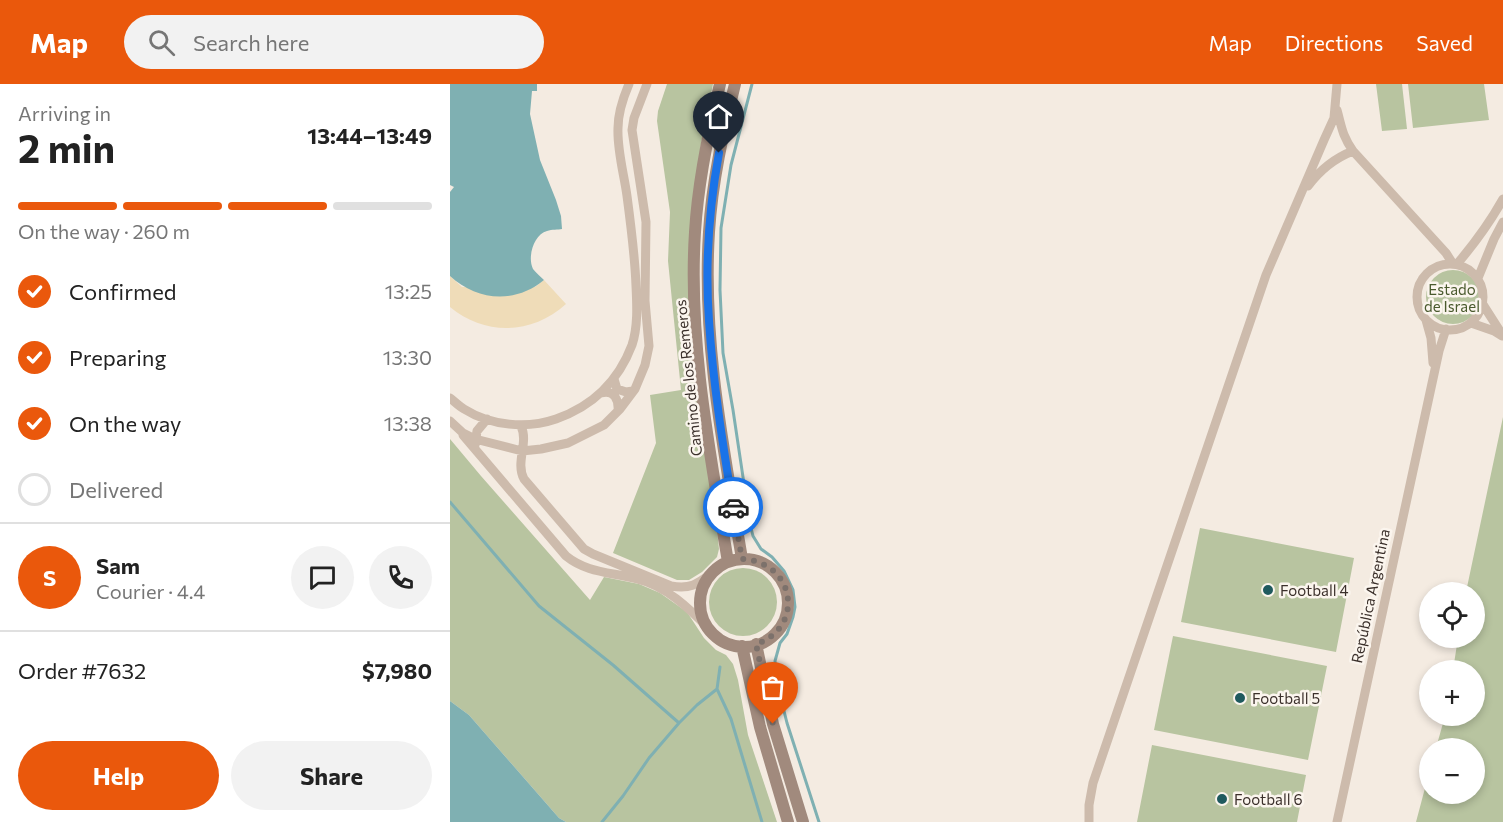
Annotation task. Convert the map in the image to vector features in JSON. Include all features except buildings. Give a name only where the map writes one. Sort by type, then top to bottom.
[{"type":"main road","name":"Camino de los Remeros","points":[[720,84],[702,168],[695,230],[694,285],[699,370],[728,562]]},
{"type":"main road","name":"Camino de los Remeros","points":[[735,84],[716,170],[709,231],[708,284],[712,362],[742,559]]},
{"type":"main road","points":[[742,559],[765,564],[775,571],[787,592],[787,610],[781,626],[773,635],[763,642],[742,646],[728,644],[718,638],[703,619],[700,607],[704,584],[711,574],[728,562],[742,559]]},
{"type":"main road","points":[[756,644],[773,724],[803,822]]},
{"type":"main road","points":[[742,646],[760,728],[789,822]]},
{"type":"street","points":[[450,398],[464,410],[502,424],[521,426],[550,421],[572,413],[598,397],[618,374],[632,345],[637,315],[632,235],[618,128],[622,100],[629,84]]},
{"type":"street","points":[[453,424],[463,433],[475,439],[522,451],[541,449],[568,443],[604,425],[633,392],[645,365],[649,346],[645,301],[646,222],[632,130],[646,84]]},
{"type":"street","points":[[1089,822],[1093,783],[1266,275],[1332,125],[1337,84]]},
{"type":"street","points":[[1335,106],[1341,130],[1353,151],[1455,264]]},
{"type":"street","points":[[1299,198],[1326,166],[1353,151]]},
{"type":"street","points":[[1455,264],[1476,243],[1503,199]]},
{"type":"street","points":[[1478,278],[1503,222]]},
{"type":"street","points":[[1442,264],[1455,264],[1470,270],[1478,278],[1482,287],[1482,308],[1471,322],[1461,328],[1446,330],[1426,320],[1418,307],[1416,296],[1418,286],[1432,269],[1442,264]]},
{"type":"street","points":[[1482,303],[1503,336]]},
{"type":"street","name":"República Argentina","points":[[1426,320],[1431,338],[1434,377]]},
{"type":"street","points":[[1471,322],[1503,336]]},
{"type":"street","name":"República Argentina","points":[[1336,822],[1438,351],[1446,330]]},
{"type":"street","points":[[614,379],[617,389],[633,392]]},
{"type":"street","points":[[601,393],[611,393],[616,398],[618,411]]},
{"type":"street","points":[[476,450],[477,431],[488,419]]},
{"type":"street","points":[[453,424],[566,556],[576,564],[591,570],[639,579],[659,587],[688,608],[709,629]]},
{"type":"street","points":[[521,426],[524,438],[520,465],[524,479],[584,549],[671,586],[683,588],[697,584],[711,574]]},
{"type":"green space","points":[[667,84],[713,84],[701,144],[689,239],[689,313],[692,364],[719,549],[717,557],[702,572],[689,580],[677,580],[613,553],[656,443],[650,395],[681,390],[668,261],[670,212],[657,121]]},
{"type":"green space","points":[[1376,84],[1402,84],[1407,129],[1382,131]]},
{"type":"green space","points":[[1408,84],[1484,84],[1489,120],[1413,128]]},
{"type":"green space","name":"Estado de Israel","points":[[1453,270],[1463,272],[1472,278],[1478,287],[1480,297],[1478,307],[1472,316],[1463,322],[1453,324],[1443,322],[1434,316],[1428,307],[1426,297],[1428,287],[1434,278],[1443,272]]},
{"type":"green space","points":[[1503,417],[1503,822],[1416,822],[1421,804],[1485,804],[1485,738],[1439,738],[1442,726],[1485,726],[1485,660],[1455,660],[1456,648],[1485,648],[1485,582],[1468,582]]},
{"type":"green space","points":[[450,439],[590,600],[604,577],[639,584],[660,593],[687,612],[704,638],[716,650],[726,655],[733,664],[738,680],[748,735],[777,822],[566,822],[559,818],[469,715],[450,701]]},
{"type":"green space","name":"Football 4","points":[[1200,528],[1354,558],[1336,652],[1181,622]]},
{"type":"green space","points":[[743,568],[756,571],[767,578],[774,589],[777,602],[774,615],[767,626],[756,633],[743,636],[730,633],[719,626],[712,615],[709,602],[712,589],[719,578],[730,571]]},
{"type":"green space","name":"Football 5","points":[[1173,636],[1327,666],[1308,760],[1154,730]]},
{"type":"green space","name":"Football 6","points":[[1152,745],[1306,775],[1297,822],[1137,822]]},
{"type":"sand","points":[[450,276],[462,287],[535,287],[544,280],[566,304],[538,322],[508,328],[493,327],[478,323],[450,307]]},
{"type":"water","points":[[450,84],[537,84],[537,91],[532,91],[530,114],[540,160],[556,200],[562,229],[542,233],[535,241],[531,252],[531,264],[544,280],[521,293],[509,296],[484,295],[472,291],[450,276],[450,192],[454,187],[450,185]]},
{"type":"water","points":[[450,701],[469,715],[559,818],[566,822],[450,822]]},
{"type":"waterway","points":[[752,84],[731,165],[721,228],[720,290],[723,353],[753,536],[761,549],[772,557],[784,571],[793,590],[795,607],[793,617],[787,634],[780,643],[775,661],[777,683],[787,723],[819,822]]},
{"type":"waterway","points":[[450,502],[539,606],[613,665],[679,723]]},
{"type":"waterway","points":[[720,667],[717,689],[731,719],[762,822]]},
{"type":"waterway","points":[[602,822],[649,758],[679,723],[717,689]]},
{"type":"way so far","points":[[733,507],[742,559],[765,564],[775,571],[787,592],[786,616],[781,626],[773,635],[756,644],[773,724]]},
{"type":"place","name":"Football 4","points":[[1268,590]]},
{"type":"place","name":"Football 5","points":[[1240,698]]},
{"type":"place","name":"Football 6","points":[[1222,799]]},
{"type":"route","points":[[719,153],[709,231],[709,321],[712,362],[733,507]]}]
